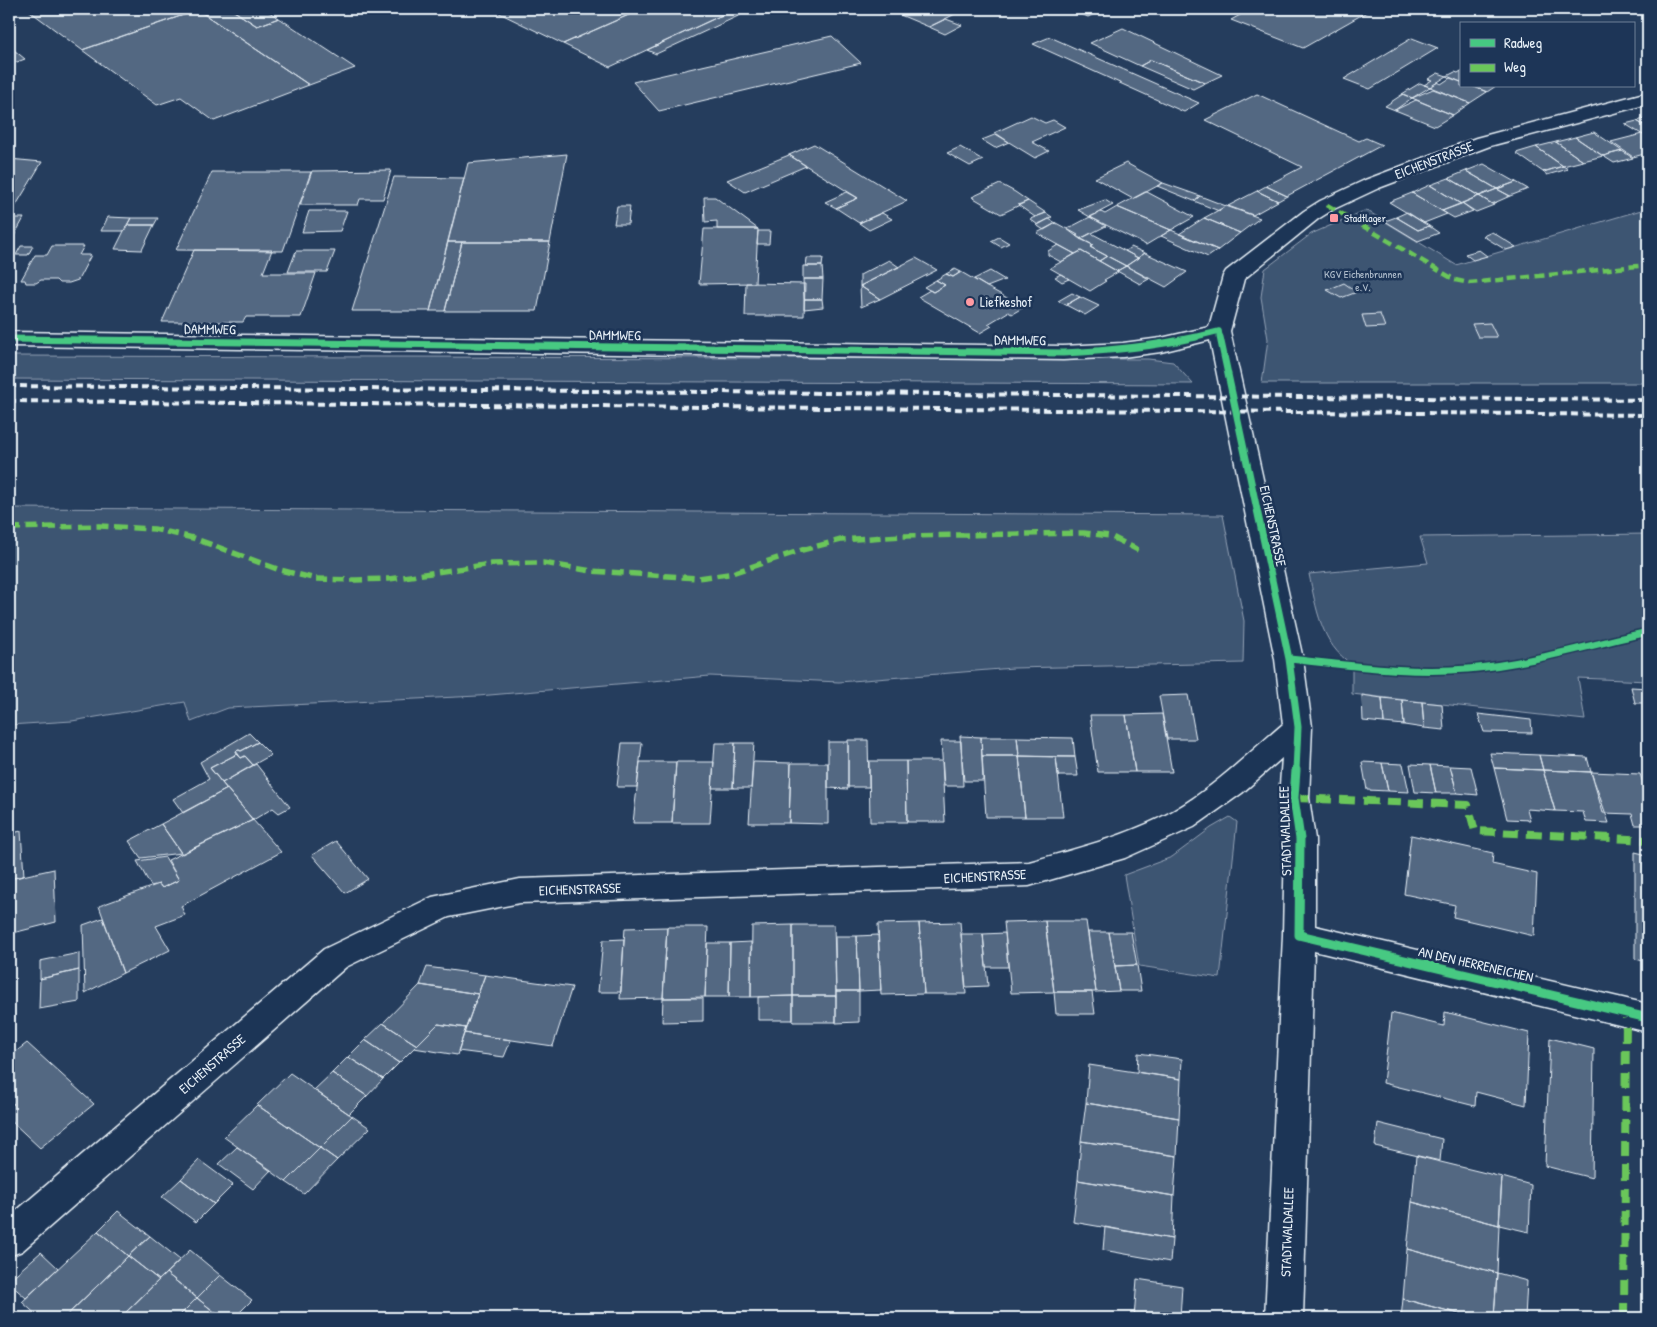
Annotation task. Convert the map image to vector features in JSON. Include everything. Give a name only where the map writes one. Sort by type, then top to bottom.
[{"type":"street","name":"EICHENSTRASSE","points":[[9,1239],[335,958],[443,906],[520,891],[1029,874],[1114,850],[1182,819],[1232,785],[1298,727],[1289,659],[1219,331],[1234,276],[1327,205],[1372,184],[1483,142],[1648,98]]},
{"type":"street","name":"DAMMWEG","points":[[9,339],[1063,353],[1123,350],[1161,345],[1219,331]]},
{"type":"street","name":"STADTWALDALLEE","points":[[1284,1318],[1298,935],[1300,839],[1294,798],[1298,727]]},
{"type":"street","name":"AN DEN HERRENEICHEN","points":[[1298,935],[1648,1018]]},
{"type":"green space","name":"KGV Eichenbrunnen e.V.","points":[[1648,208],[1648,383],[1262,383],[1268,339],[1261,297],[1265,269],[1311,234],[1366,210],[1456,265]]},
{"type":"green space","points":[[9,356],[1148,359],[1173,362],[1193,384],[9,379]]},
{"type":"green space","points":[[9,508],[1223,515],[1244,621],[1243,663],[1013,668],[839,682],[710,676],[478,696],[228,708],[191,722],[185,702],[72,721],[9,725]]},
{"type":"green space","points":[[1648,534],[1648,681],[1578,678],[1585,720],[1352,694],[1352,664],[1333,647],[1327,636],[1318,612],[1309,574],[1428,563],[1420,537]]},
{"type":"green space","points":[[1230,817],[1237,822],[1220,978],[1139,966],[1124,875],[1172,857],[1211,828]]},
{"type":"building","points":[[27,9],[231,9],[257,26],[279,18],[355,68],[309,85],[198,10],[82,50]]},
{"type":"building","points":[[231,9],[264,9],[279,18],[257,26]]},
{"type":"building","points":[[491,9],[642,9],[563,44]]},
{"type":"building","points":[[642,9],[735,9],[610,67],[563,44]]},
{"type":"building","points":[[735,9],[749,11],[656,54],[647,50]]},
{"type":"building","points":[[886,9],[965,9],[929,27]]},
{"type":"building","points":[[1070,9],[1104,9],[1088,17]]},
{"type":"building","points":[[1251,9],[1372,9],[1303,48],[1231,20]]},
{"type":"building","points":[[198,10],[309,85],[214,121],[181,97],[157,105],[82,50]]},
{"type":"building","points":[[946,19],[962,25],[945,34],[929,27]]},
{"type":"building","points":[[1123,28],[1222,75],[1205,83],[1151,60],[1140,66],[1090,43]]},
{"type":"building","points":[[832,36],[861,63],[659,111],[633,82]]},
{"type":"building","points":[[1050,37],[1199,103],[1184,112],[1033,44]]},
{"type":"building","points":[[1412,38],[1438,48],[1370,89],[1344,79]]},
{"type":"building","points":[[9,46],[25,59],[9,65]]},
{"type":"building","points":[[1151,60],[1205,83],[1193,89],[1140,66]]},
{"type":"building","points":[[1455,72],[1460,72],[1460,82],[1447,76]]},
{"type":"building","points":[[1438,73],[1447,76],[1430,87],[1424,85],[1432,80],[1428,79]]},
{"type":"building","points":[[1450,78],[1460,82],[1460,88],[1477,88],[1487,92],[1470,103],[1430,87],[1438,82],[1441,84]]},
{"type":"building","points":[[1420,83],[1430,87],[1412,98],[1402,94]]},
{"type":"building","points":[[1477,88],[1493,88],[1487,92]]},
{"type":"building","points":[[1433,89],[1470,103],[1453,115],[1412,98]]},
{"type":"building","points":[[1257,94],[1359,141],[1366,138],[1382,145],[1287,196],[1266,186],[1302,167],[1205,120]]},
{"type":"building","points":[[1403,94],[1412,98],[1395,110],[1385,106]]},
{"type":"building","points":[[1416,100],[1453,115],[1435,126],[1395,110]]},
{"type":"building","points":[[1031,116],[1045,123],[1053,120],[1065,127],[1032,142],[1049,151],[1035,158],[994,133]]},
{"type":"building","points":[[1648,118],[1648,128],[1637,121]]},
{"type":"building","points":[[1637,121],[1648,128],[1648,138],[1625,124]]},
{"type":"building","points":[[1594,132],[1622,151],[1603,156],[1575,137]]},
{"type":"building","points":[[997,134],[1009,142],[995,148],[982,140]]},
{"type":"building","points":[[1642,134],[1648,138],[1648,153],[1633,157],[1611,142]]},
{"type":"building","points":[[1575,137],[1603,156],[1583,161],[1556,142]]},
{"type":"building","points":[[1556,142],[1583,161],[1563,166],[1536,147]]},
{"type":"building","points":[[814,144],[907,201],[859,223],[836,208],[858,198],[789,155]]},
{"type":"building","points":[[960,147],[983,160],[970,166],[947,153]]},
{"type":"building","points":[[1536,147],[1563,166],[1543,172],[1516,153]]},
{"type":"building","points":[[1622,151],[1633,158],[1614,163],[1603,156]]},
{"type":"building","points":[[567,154],[550,242],[448,242],[468,163]]},
{"type":"building","points":[[789,155],[806,166],[745,192],[727,180]]},
{"type":"building","points":[[9,159],[42,162],[9,217]]},
{"type":"building","points":[[1126,163],[1163,183],[1133,199],[1095,178]]},
{"type":"building","points":[[1484,164],[1516,182],[1497,189],[1466,171]]},
{"type":"building","points":[[1563,166],[1568,169],[1547,175],[1543,172]]},
{"type":"building","points":[[391,170],[383,199],[360,199],[358,205],[300,205],[312,171]]},
{"type":"building","points":[[1466,171],[1497,189],[1479,196],[1449,178]]},
{"type":"building","points":[[212,172],[311,172],[283,251],[176,250]]},
{"type":"building","points":[[394,177],[464,178],[430,311],[352,311]]},
{"type":"building","points":[[1449,178],[1479,196],[1461,204],[1430,185]]},
{"type":"building","points":[[1516,182],[1528,189],[1510,196],[1497,189]]},
{"type":"building","points":[[1163,183],[1200,196],[1194,201],[1157,186]]},
{"type":"building","points":[[1000,184],[1028,201],[1001,214],[972,197]]},
{"type":"building","points":[[1430,185],[1461,204],[1442,211],[1412,193]]},
{"type":"building","points":[[1266,186],[1287,196],[1278,201],[1257,191]]},
{"type":"building","points":[[1497,189],[1510,196],[1492,204],[1479,196]]},
{"type":"building","points":[[1257,191],[1278,201],[1253,215],[1228,206]]},
{"type":"building","points":[[847,192],[858,198],[836,208],[825,202]]},
{"type":"building","points":[[1145,192],[1194,217],[1171,230],[1117,207]]},
{"type":"building","points":[[1412,193],[1447,214],[1424,223],[1389,202]]},
{"type":"building","points":[[1200,196],[1226,206],[1219,211],[1194,201]]},
{"type":"building","points":[[1479,196],[1494,205],[1476,212],[1462,203]]},
{"type":"building","points":[[704,197],[715,197],[758,229],[717,229],[717,221],[705,222]]},
{"type":"building","points":[[1105,200],[1113,205],[1090,217],[1078,210]]},
{"type":"building","points":[[1028,201],[1046,213],[1035,217],[1018,205]]},
{"type":"building","points":[[1462,203],[1473,211],[1454,218],[1442,211]]},
{"type":"building","points":[[617,206],[630,206],[628,224],[614,224]]},
{"type":"building","points":[[1226,206],[1260,218],[1240,233],[1204,218]]},
{"type":"building","points":[[1117,207],[1171,230],[1146,245],[1090,217],[1101,212],[1105,214]]},
{"type":"building","points":[[309,211],[347,211],[340,231],[302,232]]},
{"type":"building","points":[[1407,212],[1429,226],[1418,230],[1396,217]]},
{"type":"building","points":[[882,213],[892,219],[869,230],[859,223]]},
{"type":"building","points":[[1046,213],[1052,217],[1038,225],[1030,219]]},
{"type":"building","points":[[108,217],[131,218],[124,231],[101,231]]},
{"type":"building","points":[[1090,217],[1106,226],[1080,239],[1067,229]]},
{"type":"building","points":[[1396,217],[1418,230],[1429,226],[1439,233],[1418,241],[1385,221]]},
{"type":"building","points":[[9,218],[24,218],[14,236],[9,236]]},
{"type":"building","points":[[131,218],[158,218],[154,225],[127,225]]},
{"type":"building","points":[[1204,218],[1240,233],[1218,250],[1179,234]]},
{"type":"building","points":[[1049,219],[1056,223],[1044,230],[1036,225]]},
{"type":"building","points":[[1056,223],[1078,235],[1076,236],[1093,245],[1090,247],[1107,256],[1099,261],[1081,251],[1075,254],[1037,233]]},
{"type":"building","points":[[127,225],[154,225],[142,250],[115,249]]},
{"type":"building","points":[[704,229],[758,229],[755,283],[699,284]]},
{"type":"building","points":[[1171,230],[1218,250],[1208,257],[1161,236]]},
{"type":"building","points":[[758,231],[770,231],[769,244],[757,244]]},
{"type":"building","points":[[1492,232],[1516,247],[1506,250],[1483,236]]},
{"type":"building","points":[[1091,233],[1138,258],[1126,266],[1090,247],[1093,245],[1080,239]]},
{"type":"building","points":[[999,237],[1009,243],[1001,247],[991,241]]},
{"type":"building","points":[[448,242],[462,242],[445,311],[430,311]]},
{"type":"building","points":[[462,242],[550,242],[537,311],[445,311]]},
{"type":"building","points":[[1058,245],[1075,254],[1061,262],[1048,255],[1048,251]]},
{"type":"building","points":[[21,246],[33,246],[28,255],[16,255]]},
{"type":"building","points":[[52,246],[84,246],[79,255],[91,255],[78,280],[69,283],[59,283],[56,280],[41,280],[36,283],[26,283],[25,280],[21,280],[35,255],[47,255]]},
{"type":"building","points":[[1131,247],[1145,253],[1138,258],[1125,251]]},
{"type":"building","points":[[194,250],[272,250],[263,273],[316,273],[301,317],[246,317],[243,322],[162,322]]},
{"type":"building","points":[[1479,250],[1487,256],[1473,260],[1465,254]]},
{"type":"building","points":[[296,251],[335,251],[327,272],[288,272]]},
{"type":"building","points":[[1081,251],[1118,272],[1090,291],[1050,268]]},
{"type":"building","points":[[1145,253],[1187,272],[1166,287],[1126,266]]},
{"type":"building","points":[[1107,256],[1126,266],[1117,271],[1099,261]]},
{"type":"building","points":[[807,258],[823,258],[822,266],[806,266]]},
{"type":"building","points":[[916,258],[937,270],[880,299],[860,286]]},
{"type":"building","points":[[889,260],[899,267],[860,286],[860,275]]},
{"type":"building","points":[[803,266],[822,266],[823,279],[803,279]]},
{"type":"building","points":[[1126,266],[1149,279],[1140,284],[1117,271]]},
{"type":"building","points":[[955,269],[961,272],[953,277],[946,274]]},
{"type":"building","points":[[990,271],[1005,280],[987,287],[974,279]]},
{"type":"building","name":"Liefkeshof","points":[[961,272],[1024,307],[1012,314],[1008,312],[988,324],[992,326],[980,333],[918,297],[930,290],[933,292],[945,285],[936,280],[946,274],[953,277]]},
{"type":"building","points":[[1061,274],[1069,279],[1062,282],[1055,277]]},
{"type":"building","points":[[803,279],[823,279],[822,299],[804,299]]},
{"type":"building","points":[[936,280],[945,285],[933,292],[924,287]]},
{"type":"building","points":[[746,283],[805,284],[804,316],[745,316]]},
{"type":"building","points":[[1344,283],[1357,292],[1341,298],[1327,290]]},
{"type":"building","points":[[860,286],[880,299],[861,307]]},
{"type":"building","points":[[1072,293],[1080,297],[1066,305],[1058,301]]},
{"type":"building","points":[[1080,297],[1099,306],[1085,315],[1066,305]]},
{"type":"building","points":[[804,299],[822,299],[823,307],[804,309]]},
{"type":"building","points":[[1380,314],[1385,327],[1366,328],[1362,315]]},
{"type":"building","points":[[1490,323],[1497,337],[1478,337],[1472,324]]},
{"type":"building","points":[[1631,687],[1648,688],[1648,703],[1635,703]]},
{"type":"building","points":[[1188,695],[1196,739],[1167,739],[1159,696]]},
{"type":"building","points":[[1362,695],[1382,698],[1384,723],[1363,721]]},
{"type":"building","points":[[1382,698],[1402,700],[1404,725],[1384,723]]},
{"type":"building","points":[[1402,700],[1422,702],[1424,728],[1404,725]]},
{"type":"building","points":[[1422,702],[1442,704],[1444,730],[1424,728]]},
{"type":"building","points":[[1162,714],[1172,772],[1135,772],[1126,715]]},
{"type":"building","points":[[1478,714],[1531,720],[1532,733],[1484,732]]},
{"type":"building","points":[[1090,715],[1126,715],[1135,772],[1098,772]]},
{"type":"building","points":[[249,733],[258,742],[241,751],[236,751],[237,754],[210,768],[227,789],[183,813],[173,799],[209,779],[200,762]]},
{"type":"building","points":[[960,736],[981,737],[983,781],[964,781]]},
{"type":"building","points":[[981,737],[1017,737],[1019,756],[982,756]]},
{"type":"building","points":[[1017,737],[1073,738],[1075,757],[1019,756]]},
{"type":"building","points":[[848,740],[868,740],[869,787],[848,787]]},
{"type":"building","points":[[941,741],[961,741],[963,786],[944,786]]},
{"type":"building","points":[[258,742],[271,755],[253,765],[245,756],[241,758],[236,751],[241,751]]},
{"type":"building","points":[[828,742],[848,742],[848,789],[828,788]]},
{"type":"building","points":[[622,743],[642,743],[637,787],[617,787]]},
{"type":"building","points":[[715,743],[735,743],[733,788],[712,788]]},
{"type":"building","points":[[735,743],[754,743],[751,788],[733,788]]},
{"type":"building","points":[[1490,753],[1539,755],[1543,770],[1494,768]]},
{"type":"building","points":[[237,754],[241,758],[245,756],[253,765],[222,783],[210,768]]},
{"type":"building","points":[[1539,755],[1587,757],[1591,772],[1543,770]]},
{"type":"building","points":[[982,756],[1019,756],[1025,817],[986,817]]},
{"type":"building","points":[[1019,756],[1056,757],[1063,817],[1025,817]]},
{"type":"building","points":[[1056,757],[1075,757],[1078,776],[1058,776]]},
{"type":"building","points":[[869,761],[906,761],[907,822],[870,822]]},
{"type":"building","points":[[906,761],[942,761],[945,822],[907,822]]},
{"type":"building","points":[[640,762],[676,762],[672,823],[633,823]]},
{"type":"building","points":[[676,762],[714,762],[710,823],[672,823]]},
{"type":"building","points":[[753,762],[791,763],[789,823],[749,823]]},
{"type":"building","points":[[1362,762],[1382,763],[1388,791],[1367,790]]},
{"type":"building","points":[[791,763],[828,763],[828,824],[789,823]]},
{"type":"building","points":[[1382,763],[1403,764],[1409,792],[1388,791]]},
{"type":"building","points":[[256,764],[290,807],[279,813],[273,808],[253,820],[222,783]]},
{"type":"building","points":[[1410,764],[1430,765],[1436,793],[1415,792]]},
{"type":"building","points":[[1430,765],[1450,766],[1457,793],[1436,793]]},
{"type":"building","points":[[1450,766],[1471,767],[1478,795],[1457,793]]},
{"type":"building","points":[[1494,768],[1543,770],[1555,811],[1527,809],[1530,820],[1507,819]]},
{"type":"building","points":[[1543,770],[1591,772],[1609,823],[1586,822],[1583,812],[1555,811]]},
{"type":"building","points":[[1591,772],[1640,774],[1648,798],[1648,825],[1635,825],[1632,814],[1603,813]]},
{"type":"building","points":[[227,789],[253,820],[182,854],[161,824]]},
{"type":"building","points":[[253,820],[281,852],[181,906],[185,915],[156,926],[170,950],[123,973],[99,906],[159,884],[162,888],[179,880],[168,860]]},
{"type":"building","points":[[161,824],[181,853],[141,858],[129,841]]},
{"type":"building","points":[[21,831],[24,876],[9,879],[9,834]]},
{"type":"building","points":[[1411,835],[1493,853],[1492,864],[1537,874],[1534,936],[1453,917],[1455,905],[1404,894]]},
{"type":"building","points":[[336,841],[368,879],[345,893],[312,855]]},
{"type":"building","points":[[1635,852],[1648,855],[1648,962],[1635,959]]},
{"type":"building","points":[[165,857],[179,880],[162,888],[159,884],[151,886],[137,861]]},
{"type":"building","points":[[54,869],[56,922],[9,934],[9,879]]},
{"type":"building","points":[[103,918],[123,973],[85,993],[83,925]]},
{"type":"building","points":[[1045,921],[1054,992],[1011,993],[1004,922]]},
{"type":"building","points":[[1045,921],[1086,921],[1096,992],[1054,992]]},
{"type":"building","points":[[960,922],[966,994],[924,994],[919,923]]},
{"type":"building","points":[[919,923],[924,994],[881,995],[878,924]]},
{"type":"building","points":[[793,925],[834,925],[836,996],[793,996]]},
{"type":"building","points":[[793,925],[793,996],[751,997],[752,926]]},
{"type":"building","points":[[667,927],[663,998],[620,999],[625,928]]},
{"type":"building","points":[[667,927],[708,927],[705,997],[663,998]]},
{"type":"building","points":[[1088,932],[1109,932],[1119,991],[1096,992]]},
{"type":"building","points":[[1109,932],[1131,932],[1137,965],[1115,966]]},
{"type":"building","points":[[1005,933],[1008,967],[986,967],[983,934]]},
{"type":"building","points":[[961,934],[983,934],[988,986],[966,987]]},
{"type":"building","points":[[878,935],[881,990],[859,991],[857,936]]},
{"type":"building","points":[[835,936],[857,936],[859,991],[836,991]]},
{"type":"building","points":[[624,939],[621,992],[598,992],[603,940]]},
{"type":"building","points":[[751,942],[751,997],[729,997],[730,943]]},
{"type":"building","points":[[707,943],[730,943],[729,997],[705,997]]},
{"type":"building","points":[[79,953],[79,970],[40,979],[40,961]]},
{"type":"building","points":[[1137,965],[1141,991],[1119,991],[1115,966]]},
{"type":"building","points":[[427,967],[485,975],[478,994],[420,985]]},
{"type":"building","points":[[79,970],[79,1002],[39,1009],[40,979]]},
{"type":"building","points":[[485,975],[572,987],[553,1046],[464,1033]]},
{"type":"building","points":[[420,985],[478,994],[466,1028],[438,1024],[417,1045],[383,1023]]},
{"type":"building","points":[[836,991],[859,991],[859,1022],[836,1023]]},
{"type":"building","points":[[1054,992],[1092,992],[1095,1014],[1056,1014]]},
{"type":"building","points":[[793,996],[793,1020],[758,1020],[758,997]]},
{"type":"building","points":[[793,996],[836,996],[836,1022],[793,1022]]},
{"type":"building","points":[[663,998],[703,998],[703,1021],[662,1022]]},
{"type":"building","points":[[1445,1012],[1529,1033],[1526,1105],[1476,1092],[1475,1106],[1383,1083],[1391,1013],[1444,1026]]},
{"type":"building","points":[[383,1023],[417,1045],[399,1063],[365,1040]]},
{"type":"building","points":[[438,1024],[466,1028],[457,1055],[414,1048]]},
{"type":"building","points":[[464,1033],[511,1040],[504,1057],[458,1051]]},
{"type":"building","points":[[1550,1038],[1594,1049],[1592,1178],[1545,1166]]},
{"type":"building","points":[[365,1040],[399,1063],[383,1079],[348,1057]]},
{"type":"building","points":[[27,1043],[94,1104],[40,1148],[9,1119],[9,1107],[14,1104],[9,1099],[9,1057]]},
{"type":"building","points":[[1138,1053],[1182,1059],[1181,1079],[1137,1072]]},
{"type":"building","points":[[348,1057],[383,1079],[367,1096],[332,1073]]},
{"type":"building","points":[[1089,1065],[1181,1079],[1179,1118],[1086,1103]]},
{"type":"building","points":[[290,1073],[352,1116],[320,1148],[257,1105]]},
{"type":"building","points":[[332,1073],[367,1096],[349,1114],[314,1090]]},
{"type":"building","points":[[1086,1103],[1179,1118],[1177,1156],[1081,1141]]},
{"type":"building","points":[[257,1105],[320,1148],[286,1182],[224,1137]]},
{"type":"building","points":[[352,1116],[370,1128],[337,1160],[320,1148]]},
{"type":"building","points":[[1378,1123],[1442,1139],[1440,1161],[1375,1146]]},
{"type":"building","points":[[1081,1141],[1177,1156],[1174,1196],[1078,1180]]},
{"type":"building","points":[[237,1147],[271,1170],[253,1189],[219,1164]]},
{"type":"building","points":[[320,1148],[337,1160],[304,1194],[286,1182]]},
{"type":"building","points":[[1416,1156],[1502,1177],[1499,1225],[1412,1202]]},
{"type":"building","points":[[199,1160],[233,1185],[214,1204],[181,1179]]},
{"type":"building","points":[[1502,1177],[1531,1185],[1529,1232],[1499,1225]]},
{"type":"building","points":[[181,1179],[214,1204],[196,1222],[162,1197]]},
{"type":"building","points":[[1078,1180],[1174,1196],[1172,1239],[1073,1222]]},
{"type":"building","points":[[1412,1202],[1499,1225],[1497,1273],[1407,1249]]},
{"type":"building","points":[[118,1211],[150,1236],[128,1256],[98,1231]]},
{"type":"building","points":[[1105,1227],[1172,1239],[1170,1262],[1103,1250]]},
{"type":"building","points":[[98,1231],[128,1256],[64,1318],[46,1318],[43,1315],[40,1318],[22,1302]]},
{"type":"building","points":[[150,1236],[180,1260],[159,1280],[128,1256]]},
{"type":"building","points":[[1407,1249],[1497,1273],[1494,1318],[1475,1318],[1403,1299]]},
{"type":"building","points":[[190,1250],[220,1275],[197,1298],[166,1273]]},
{"type":"building","points":[[41,1252],[58,1268],[26,1298],[9,1283],[9,1280]]},
{"type":"building","points":[[128,1256],[159,1280],[120,1318],[64,1318]]},
{"type":"building","points":[[166,1273],[197,1298],[177,1318],[120,1318]]},
{"type":"building","points":[[1497,1273],[1527,1281],[1525,1318],[1494,1318]]},
{"type":"building","points":[[220,1275],[252,1300],[234,1318],[222,1318],[197,1298]]},
{"type":"building","points":[[1137,1279],[1182,1286],[1180,1318],[1134,1318]]},
{"type":"building","points":[[197,1298],[222,1318],[177,1318]]},
{"type":"building","points":[[1403,1299],[1475,1318],[1401,1318]]},
{"type":"railway","points":[[9,386],[1648,400]]},
{"type":"railway","points":[[9,401],[1648,415]]},
{"type":"marked path","points":[[1327,205],[1455,280],[1469,283],[1648,265]]},
{"type":"marked path","points":[[9,528],[100,526],[154,529],[193,538],[280,570],[316,579],[356,580],[389,579],[492,564],[543,563],[592,571],[698,578],[729,574],[802,550],[841,540],[901,536],[1084,533],[1110,536],[1138,550]]},
{"type":"marked path","points":[[1294,798],[1468,805],[1475,831],[1648,840]]},
{"type":"marked path","points":[[1624,1318],[1626,1012]]},
{"type":"cycle path","points":[[9,339],[1063,353],[1123,350],[1161,345],[1219,331],[1289,659],[1298,727],[1294,798],[1300,839],[1299,935],[1648,1018]]},
{"type":"cycle path","points":[[1289,659],[1391,669],[1468,669],[1532,659],[1648,632]]},
{"type":"place","name":"Stadtlager","points":[[1334,218]]},
{"type":"place","name":"Liefkeshof","points":[[970,302]]}]
